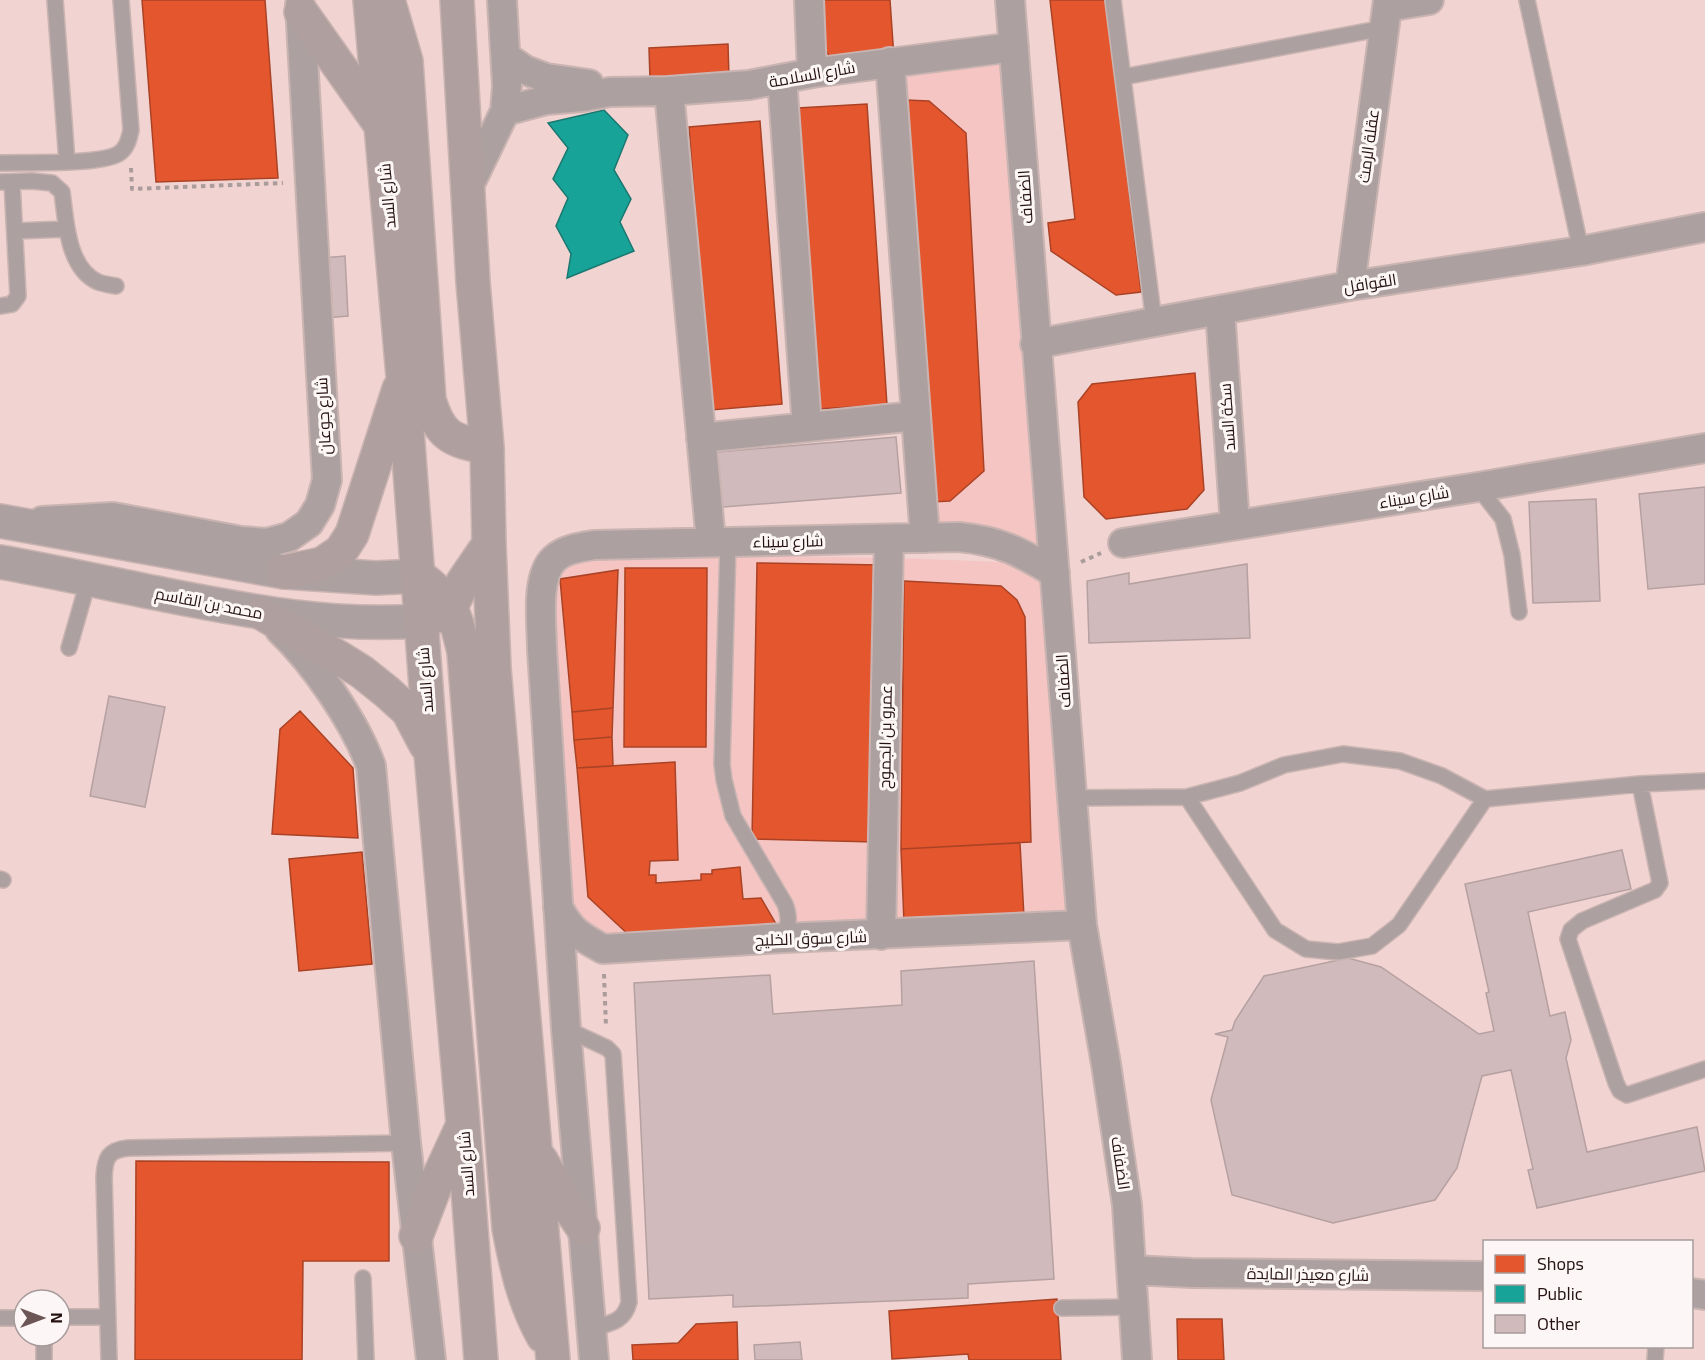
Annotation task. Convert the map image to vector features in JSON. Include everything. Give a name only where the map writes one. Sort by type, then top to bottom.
[{"type":"main road","name":"شارع السد","points":[[370,0],[403,376],[419,576],[420,621],[481,1360]]},
{"type":"main road","points":[[388,0],[406,61],[429,400],[435,420],[447,435],[462,442],[487,447]]},
{"type":"main road","points":[[457,0],[487,447],[494,668],[553,1356]]},
{"type":"main road","points":[[300,6],[381,126]]},
{"type":"main road","points":[[284,572],[322,564],[341,551],[354,526],[403,376]]},
{"type":"main road","points":[[420,621],[439,616],[451,606],[489,544]]},
{"type":"main road","points":[[419,576],[438,590],[451,606],[464,652],[509,1228],[516,1271],[532,1317],[553,1356]]},
{"type":"main road","points":[[262,614],[338,657],[387,692],[408,711],[431,754]]},
{"type":"main road","points":[[416,1236],[437,1181],[463,1125]]},
{"type":"main road","points":[[536,1150],[561,1196],[583,1228]]},
{"type":"street","points":[[468,188],[505,111],[507,86],[502,0]]},
{"type":"street","points":[[808,0],[812,73]]},
{"type":"street","name":"الضفاف","points":[[1010,0],[1082,925],[1127,1205],[1137,1360]]},
{"type":"street","points":[[1386,12],[1429,0]]},
{"type":"street","name":"شارع جوعان","points":[[5,522],[113,517],[241,541],[267,543],[289,537],[309,523],[320,504],[327,480],[300,6]]},
{"type":"street","name":"عقلة الرمث","points":[[1350,286],[1386,12]]},
{"type":"street","name":"شارع السلامة","points":[[505,111],[546,100],[610,92],[738,86],[812,73],[1014,47]]},
{"type":"street","name":"شارع السلامة","points":[[506,57],[525,70],[546,78],[582,82],[610,92]]},
{"type":"street","points":[[890,62],[925,538]]},
{"type":"street","points":[[782,79],[807,427]]},
{"type":"street","points":[[669,91],[701,438],[719,542]]},
{"type":"street","name":"القوافل","points":[[1035,344],[1350,286],[1581,251],[1705,227]]},
{"type":"street","name":"سكة السد","points":[[1220,309],[1235,525]]},
{"type":"street","points":[[701,438],[916,416]]},
{"type":"street","name":"شارع سيناء","points":[[1123,543],[1478,487],[1705,448]]},
{"type":"street","points":[[5,522],[284,572],[376,578],[419,576]]},
{"type":"street","name":"شارع سيناء","points":[[558,907],[542,650],[541,594],[544,578],[554,559],[572,549],[594,545],[925,538],[979,539],[1005,545],[1027,555],[1055,573]]},
{"type":"street","name":"عمرو بن الجموح","points":[[880,935],[889,539]]},
{"type":"street","name":"محمد بن القاسم","points":[[0,562],[262,614],[376,624],[420,621]]},
{"type":"street","points":[[262,614],[302,652],[315,670],[363,745],[371,766],[406,1143],[431,1360]]},
{"type":"street","points":[[558,907],[568,926],[603,950]]},
{"type":"street","points":[[558,907],[594,1360]]},
{"type":"street","name":"شارع سوق الخليج","points":[[603,950],[783,938],[1082,925]]},
{"type":"street","name":"شارع معيذر المايدة","points":[[1132,1270],[1192,1273],[1483,1276]]},
{"type":"lane","points":[[55,0],[67,162]]},
{"type":"lane","points":[[0,163],[67,162],[108,158],[120,153],[129,143],[131,130],[121,0]]},
{"type":"lane","points":[[1113,0],[1154,322]]},
{"type":"lane","points":[[1527,0],[1581,251]]},
{"type":"lane","points":[[1123,77],[1386,12]]},
{"type":"lane","points":[[0,306],[12,304],[18,296],[15,231],[6,182],[52,183],[62,192],[67,229],[76,260],[97,282],[116,286]]},
{"type":"lane","points":[[15,231],[67,229]]},
{"type":"lane","points":[[1478,487],[1503,519],[1512,555],[1519,612]]},
{"type":"lane","points":[[719,542],[724,780],[733,816],[785,904],[789,915],[788,927],[783,938]]},
{"type":"lane","points":[[69,648],[89,579]]},
{"type":"lane","points":[[1071,798],[1187,797],[1240,783],[1284,765],[1343,754],[1400,761],[1442,776],[1485,798],[1640,784],[1705,781]]},
{"type":"lane","points":[[1640,784],[1660,883],[1655,890],[1582,921],[1571,930],[1568,939],[1620,1091],[1627,1095],[1705,1069]]},
{"type":"lane","points":[[1187,797],[1275,930],[1306,949],[1338,952],[1372,946],[1399,925],[1485,798]]},
{"type":"lane","points":[[566,1029],[607,1048],[613,1054],[629,1302],[627,1311],[621,1318],[591,1329]]},
{"type":"lane","points":[[108,1360],[104,1165],[108,1156],[118,1149],[406,1143]]},
{"type":"lane","points":[[363,1278],[366,1360]]},
{"type":"lane","points":[[1062,1308],[1134,1307]]},
{"type":"lane","points":[[72,1317],[107,1317]]},
{"type":"path","points":[[129,143],[132,189],[310,182]]},
{"type":"path","points":[[1055,573],[1123,543]]},
{"type":"path","points":[[603,950],[607,1048]]},
{"type":"shaded area","points":[[999,60],[1044,550],[923,547],[903,70]]},
{"type":"shaded area","points":[[583,552],[888,558],[874,941],[617,947],[562,911],[548,592],[558,565]]},
{"type":"shaded area","points":[[899,558],[1047,564],[1074,927],[886,939]]},
{"type":"building: Shops","points":[[142,0],[265,0],[278,178],[156,182]]},
{"type":"building: Shops","points":[[822,0],[890,0],[894,58],[835,64],[825,50]]},
{"type":"building: Shops","points":[[1050,0],[1106,0],[1141,292],[1116,295],[1051,251],[1048,223],[1075,219]]},
{"type":"building: Shops","points":[[728,44],[729,77],[650,80],[649,48]]},
{"type":"building: Shops","points":[[906,100],[929,101],[966,133],[984,471],[950,501],[931,502]]},
{"type":"building: Shops","points":[[867,104],[887,405],[817,409],[798,108]]},
{"type":"building: Shops","points":[[760,121],[782,404],[711,410],[689,127]]},
{"type":"building: Shops","points":[[1195,373],[1204,490],[1187,509],[1106,519],[1084,497],[1078,402],[1092,384]]},
{"type":"building: Shops","points":[[757,563],[881,565],[875,842],[752,839]]},
{"type":"building: Shops","points":[[625,568],[707,568],[706,747],[624,747]]},
{"type":"building: Shops","points":[[618,570],[613,708],[572,712],[560,579]]},
{"type":"building: Shops","points":[[904,581],[1001,586],[1017,600],[1025,617],[1031,842],[901,849]]},
{"type":"building: Shops","points":[[613,708],[612,737],[574,740],[572,712]]},
{"type":"building: Shops","points":[[300,711],[353,768],[358,838],[272,834],[280,729]]},
{"type":"building: Shops","points":[[612,737],[613,766],[577,768],[574,740]]},
{"type":"building: Shops","points":[[675,762],[678,860],[650,861],[649,875],[656,875],[656,883],[701,880],[701,874],[712,874],[712,870],[740,867],[743,899],[761,898],[779,929],[631,937],[588,897],[577,768]]},
{"type":"building: Shops","points":[[1020,843],[1024,917],[904,923],[901,849]]},
{"type":"building: Shops","points":[[362,852],[372,964],[299,971],[289,859]]},
{"type":"building: Shops","points":[[136,1161],[389,1162],[389,1261],[303,1261],[302,1360],[135,1360]]},
{"type":"building: Shops","points":[[1057,1299],[1061,1360],[969,1360],[968,1354],[892,1359],[889,1311]]},
{"type":"building: Shops","points":[[1177,1319],[1222,1319],[1224,1360],[1178,1360]]},
{"type":"building: Shops","points":[[737,1322],[738,1360],[633,1360],[632,1345],[678,1343],[696,1324]]},
{"type":"building: Public","points":[[604,110],[628,135],[614,170],[631,199],[620,222],[634,251],[567,278],[571,254],[556,226],[568,198],[553,179],[568,148],[548,123]]},
{"type":"building: Other","points":[[345,256],[348,316],[325,318],[321,258]]},
{"type":"building: Other","points":[[896,437],[901,493],[711,508],[706,453]]},
{"type":"building: Other","points":[[1705,487],[1705,584],[1648,589],[1639,494]]},
{"type":"building: Other","points":[[1596,499],[1600,601],[1533,603],[1529,502]]},
{"type":"building: Other","points":[[1247,564],[1250,638],[1089,643],[1087,581],[1129,573],[1129,584]]},
{"type":"building: Other","points":[[109,696],[165,707],[145,807],[90,796]]},
{"type":"building: Other","points":[[1622,850],[1631,889],[1528,912],[1550,1016],[1565,1012],[1571,1040],[1566,1058],[1587,1152],[1697,1127],[1705,1171],[1537,1208],[1528,1170],[1533,1169],[1511,1070],[1482,1076],[1457,1168],[1435,1200],[1333,1223],[1232,1195],[1211,1100],[1228,1037],[1215,1034],[1232,1030],[1235,1021],[1264,976],[1348,958],[1381,967],[1479,1034],[1494,1031],[1486,993],[1489,992],[1465,884]]},
{"type":"building: Other","points":[[1034,961],[1054,1279],[968,1284],[968,1298],[733,1307],[733,1295],[649,1299],[634,983],[770,975],[773,1014],[902,1005],[901,971]]},
{"type":"building: Other","points":[[800,1342],[802,1360],[755,1360],[754,1345]]}]
